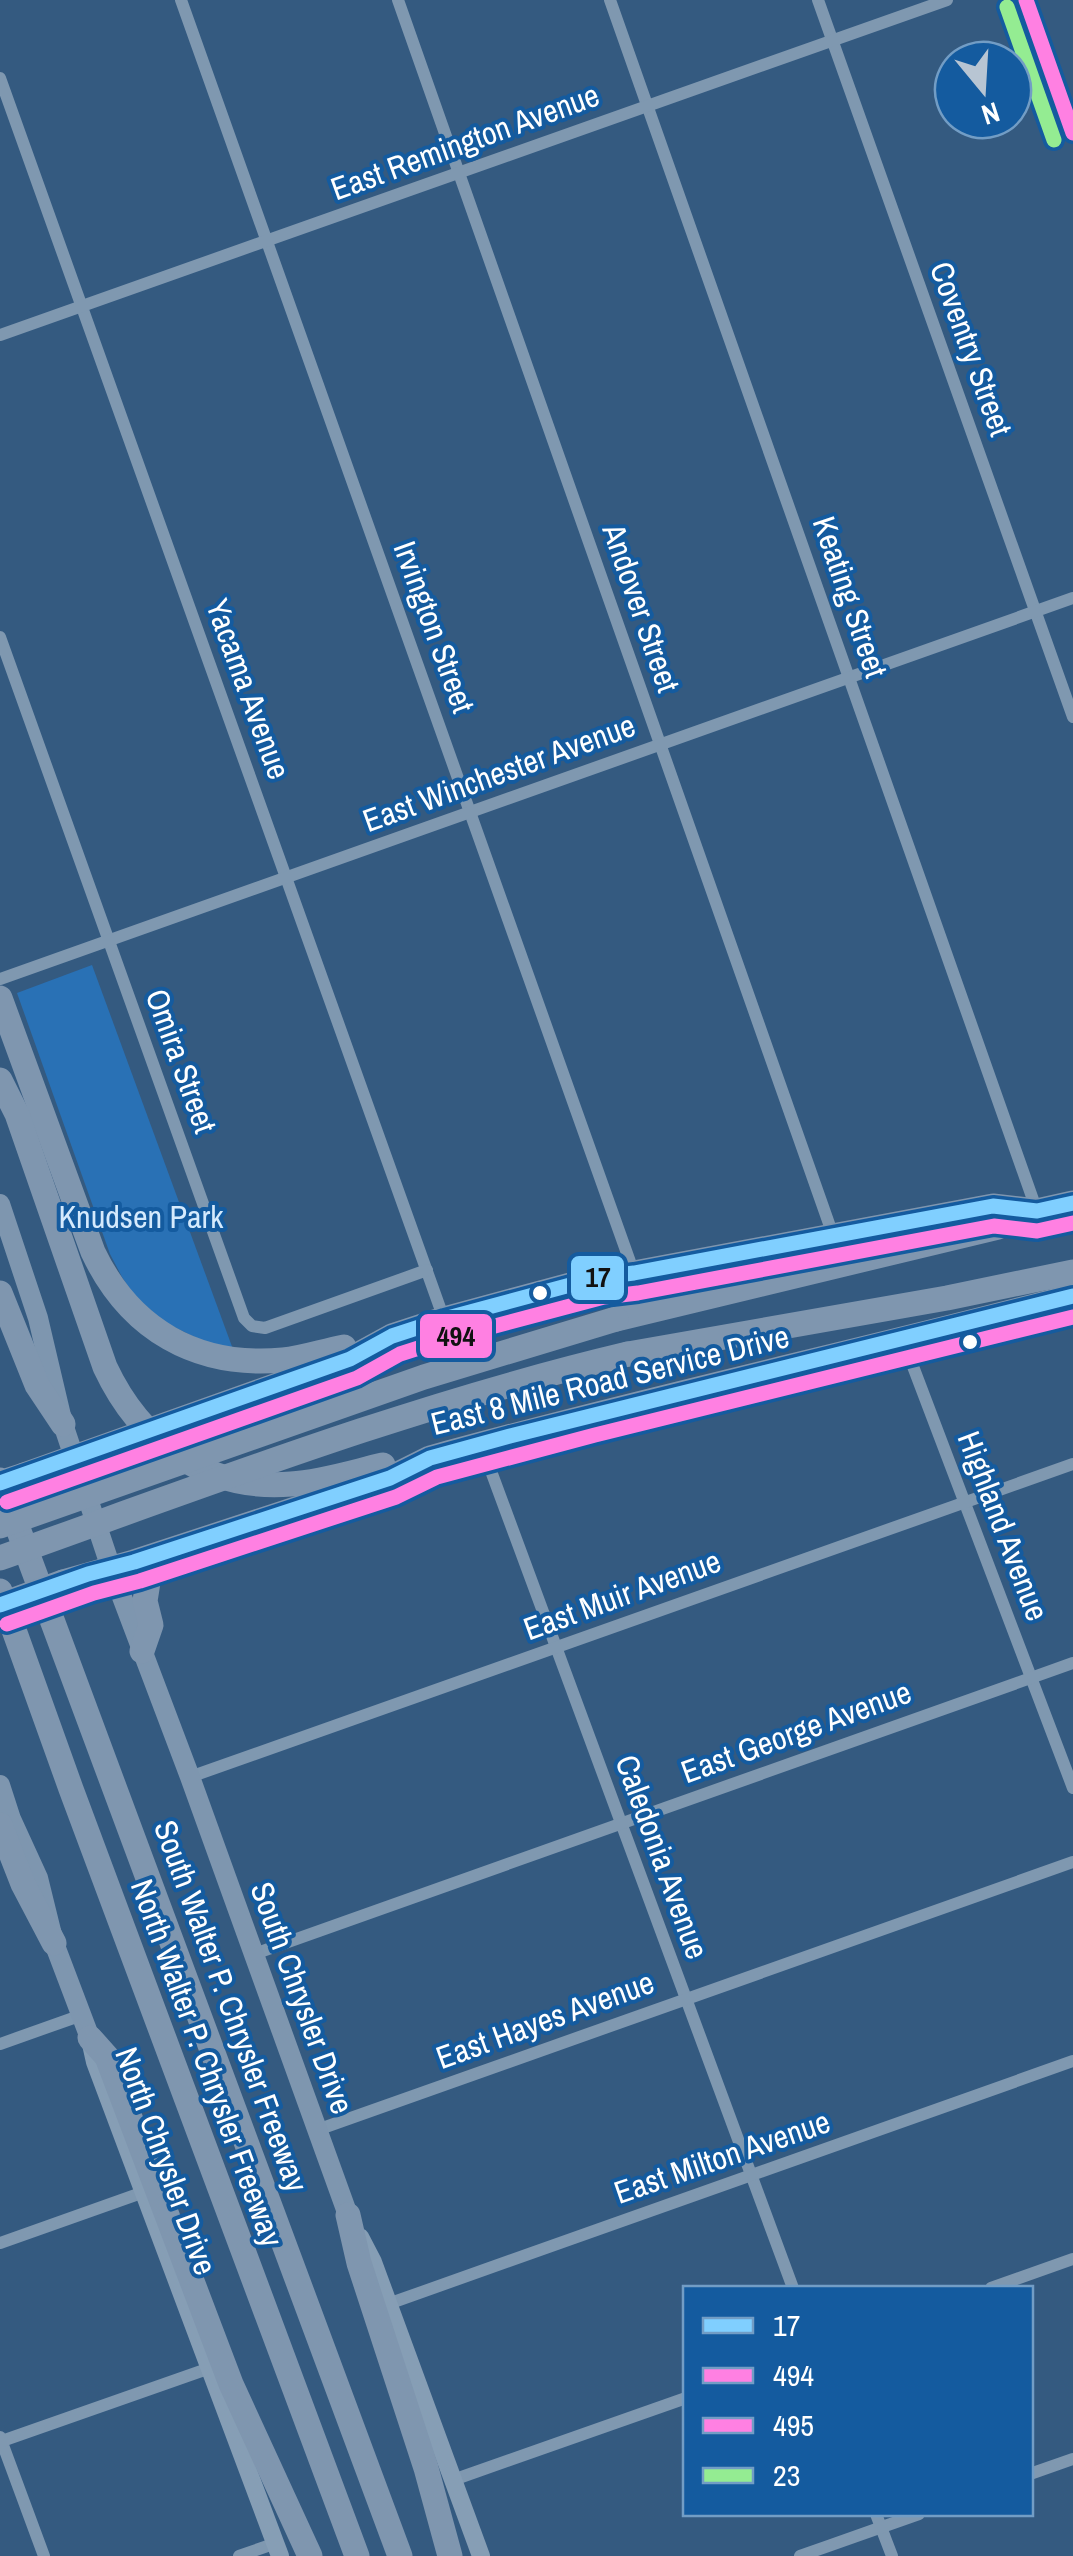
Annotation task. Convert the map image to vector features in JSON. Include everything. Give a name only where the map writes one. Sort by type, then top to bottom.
[{"type":"highway","points":[[0,998],[94,1252],[119,1296],[167,1338],[199,1352],[236,1360],[299,1358],[600,1277],[994,1206],[1037,1212]]},
{"type":"highway","points":[[0,1080],[16,1114],[105,1367],[122,1399],[172,1453],[204,1470],[260,1484],[309,1482],[430,1458]]},
{"type":"highway","points":[[0,1526],[424,1376],[616,1320],[998,1227],[1073,1203]]},
{"type":"highway","points":[[0,1558],[302,1450],[529,1378],[628,1354],[1073,1272]]},
{"type":"highway","points":[[0,1293],[37,1385],[62,1424]]},
{"type":"highway","name":"East 8 Mile Road Service Drive","points":[[0,1605],[390,1478],[430,1458],[1073,1296]]},
{"type":"highway","points":[[8,1479],[350,1358],[400,1333]]},
{"type":"highway","name":"South Walter P. Chrysler Freeway","points":[[8,1479],[400,2556]]},
{"type":"highway","points":[[142,1651],[151,1624],[145,1601],[149,1578],[181,1546]]},
{"type":"highway","name":"North Walter P. Chrysler Freeway","points":[[0,1590],[77,1808],[356,2556]]},
{"type":"highway","points":[[4,1832],[23,1884],[54,1943]]},
{"type":"highway","points":[[86,2027],[107,2058],[232,2384],[310,2556]]},
{"type":"highway","points":[[348,2214],[359,2263],[426,2468],[450,2556]]},
{"type":"main road","points":[[1026,0],[1073,133]]},
{"type":"main road","name":"South Chrysler Drive","points":[[0,1204],[38,1318],[62,1424],[111,1568],[348,2214],[373,2262],[482,2556]]},
{"type":"main road","points":[[0,1785],[4,1832]]},
{"type":"main road","name":"North Chrysler Drive","points":[[54,1943],[278,2550]]},
{"type":"street","name":"Irvington Street","points":[[181,0],[634,1273]]},
{"type":"street","name":"Andover Street","points":[[398,0],[833,1235]]},
{"type":"street","name":"Keating Street","points":[[610,0],[1037,1212]]},
{"type":"street","name":"Coventry Street","points":[[818,0],[1073,717]]},
{"type":"street","name":"East Remington Avenue","points":[[0,335],[947,0]]},
{"type":"street","name":"Yacama Avenue","points":[[0,78],[444,1319]]},
{"type":"street","name":"East Winchester Avenue","points":[[0,979],[1073,598]]},
{"type":"street","name":"Omira Street","points":[[0,637],[244,1318],[266,1328],[427,1270]]},
{"type":"street","name":"Highland Avenue","points":[[903,1340],[1073,1788]]},
{"type":"street","name":"Caledonia Avenue","points":[[482,1444],[792,2286]]},
{"type":"street","name":"East Muir Avenue","points":[[190,1777],[1073,1464]]},
{"type":"street","name":"East George Avenue","points":[[254,1954],[1073,1663]]},
{"type":"street","name":"East Hayes Avenue","points":[[317,2130],[1073,1862]]},
{"type":"street","points":[[0,2044],[86,2027]]},
{"type":"street","name":"East Milton Avenue","points":[[388,2304],[1073,2061]]},
{"type":"street","points":[[0,2243],[144,2192]]},
{"type":"street","points":[[997,2286],[1073,2259]]},
{"type":"street","points":[[44,2556],[1,2439],[210,2368]]},
{"type":"street","points":[[453,2480],[683,2399]]},
{"type":"street","points":[[1033,2473],[1073,2459]]},
{"type":"street","points":[[800,2556],[878,2520],[905,2516]]},
{"type":"street","points":[[878,2520],[892,2556]]},
{"type":"street","points":[[239,2556],[278,2550]]},
{"type":"green space","name":"Knudsen Park","points":[[92,965],[234,1352],[217,1348],[164,1322],[133,1294],[110,1254],[17,993]]},
{"type":"transit line","name":"495","points":[[1026,0],[1073,133]]},
{"type":"transit line","name":"23","points":[[1007,7],[1054,140]]},
{"type":"transit line","name":"17","points":[[0,1483],[350,1359],[392,1336],[600,1277],[993,1206],[1037,1211],[1073,1203]]},
{"type":"transit line","name":"494","points":[[7,1502],[357,1378],[400,1354],[604,1297],[994,1226],[1037,1231],[1073,1223]]},
{"type":"transit line","name":"17","points":[[0,1605],[390,1478],[430,1458],[1073,1296]]},
{"type":"transit line","name":"494","points":[[7,1624],[396,1497],[437,1477],[1073,1317]]}]
